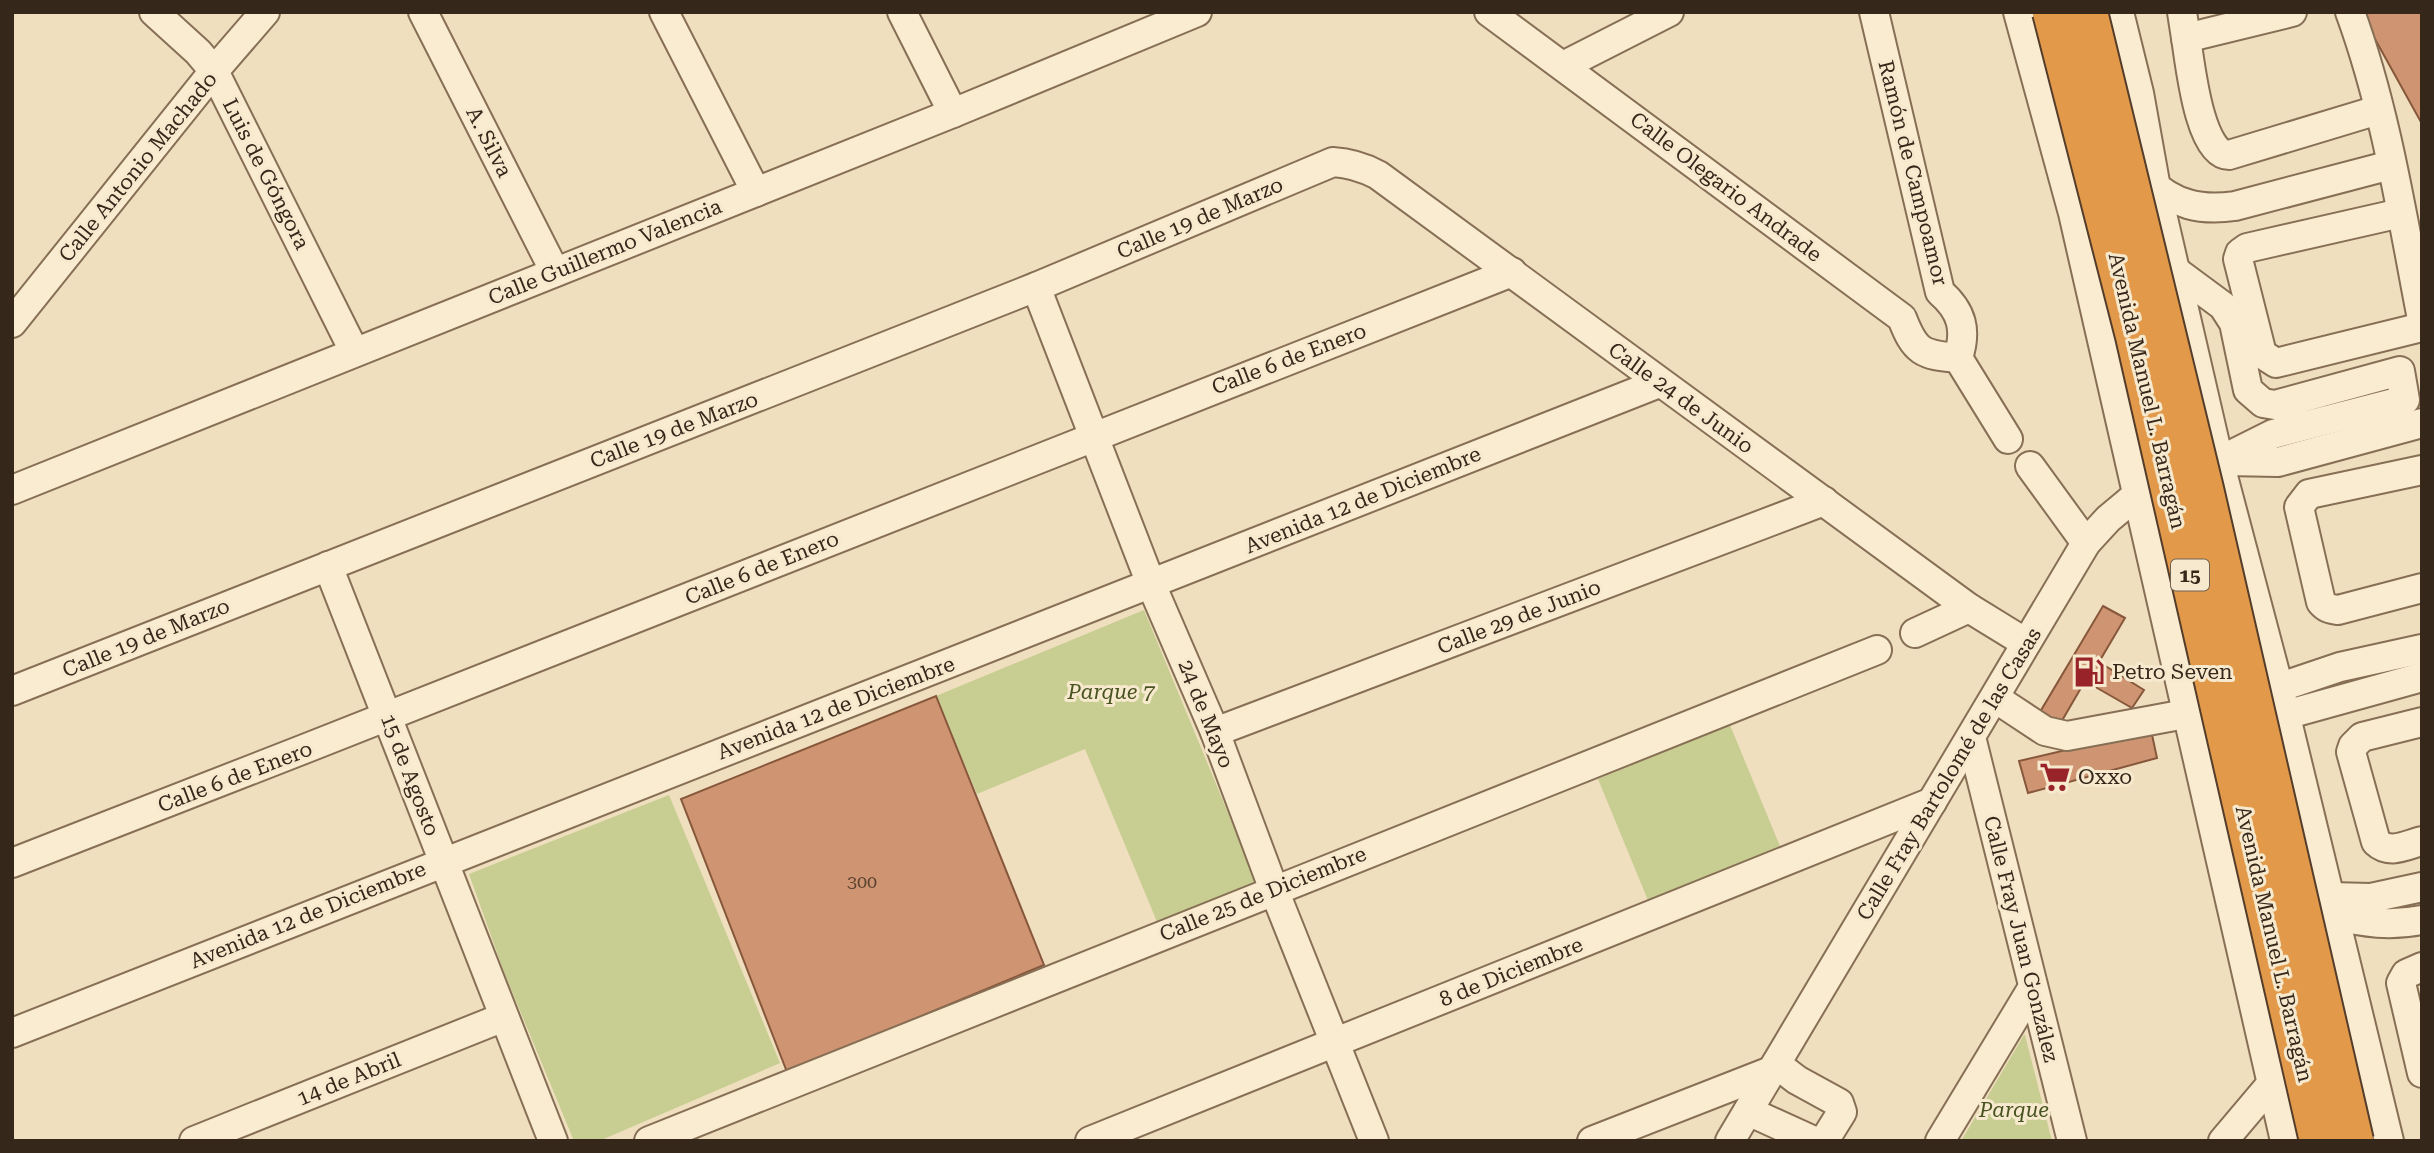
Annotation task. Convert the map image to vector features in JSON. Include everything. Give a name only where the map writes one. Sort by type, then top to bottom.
[{"type":"highway","name":"Avenida Manuel L. Barragán","points":[[2052,12],[2135,336],[2319,1141]]},
{"type":"highway","name":"Avenida Manuel L. Barragán","points":[[2088,12],[2207,503],[2354,1141]]},
{"type":"street","name":"Luis de Góngora","points":[[155,12],[198,52],[214,71],[354,351]]},
{"type":"street","name":"Calle Antonio Machado","points":[[12,323],[214,71],[265,12]]},
{"type":"street","name":"A. Silva","points":[[423,12],[555,272]]},
{"type":"street","points":[[664,12],[756,192]]},
{"type":"street","points":[[902,12],[953,113]]},
{"type":"street","name":"Calle Guillermo Valencia","points":[[12,490],[953,113],[1146,22],[1197,12]]},
{"type":"street","name":"Calle Olegario Andrade","points":[[1489,12],[1902,318],[1910,340],[1922,351],[1958,358]]},
{"type":"street","points":[[1563,66],[1670,12]]},
{"type":"street","name":"Ramón de Campoamor","points":[[1874,12],[1940,292],[1956,309],[1960,320],[1964,338],[1958,358]]},
{"type":"street","points":[[2018,12],[2073,213],[2285,1141]]},
{"type":"street","points":[[2119,12],[2219,461],[2282,702],[2389,1141]]},
{"type":"street","points":[[2292,12],[2184,25],[2195,94],[2208,139],[2216,151],[2222,155],[2378,110]]},
{"type":"street","points":[[2350,12],[2365,53],[2391,164],[2422,319]]},
{"type":"street","points":[[2048,127],[2080,136],[2096,135],[2120,122],[2139,93]]},
{"type":"street","name":"Calle 24 de Junio","points":[[1333,162],[1363,167],[1378,175],[1969,608],[2026,643]]},
{"type":"street","name":"Calle 19 de Marzo","points":[[12,691],[1036,287],[1333,162]]},
{"type":"street","points":[[2073,213],[2081,189],[2091,177],[2106,168],[2116,166],[2133,170],[2157,188],[2190,206],[2211,209],[2235,206],[2391,164]]},
{"type":"street","points":[[2401,213],[2247,247],[2238,259],[2262,354],[2271,362],[2276,363],[2422,327]]},
{"type":"street","name":"Calle 6 de Enero","points":[[12,863],[1512,272]]},
{"type":"street","name":"Calle Fray Bartolomé de las Casas","points":[[1730,1141],[2086,544],[2108,519],[2138,494],[2219,461],[2273,434],[2406,400],[2400,371],[2275,405],[2263,403],[2248,390],[2234,323],[2223,306],[2177,272]]},
{"type":"street","name":"24 de Mayo","points":[[1036,287],[1151,584],[1215,732],[1274,890],[1374,1141]]},
{"type":"street","points":[[1902,318],[1923,298],[1940,292]]},
{"type":"street","points":[[1958,358],[2008,439]]},
{"type":"street","name":"Avenida 12 de Diciembre","points":[[12,1033],[1659,383]]},
{"type":"street","points":[[2219,461],[2278,462],[2422,423]]},
{"type":"street","points":[[2030,466],[2086,544]]},
{"type":"street","points":[[2422,470],[2309,494],[2299,507],[2324,606],[2338,610],[2422,588]]},
{"type":"street","name":"Calle 29 de Junio","points":[[1215,732],[1824,501]]},
{"type":"street","name":"15 de Agosto","points":[[328,566],[554,1141]]},
{"type":"street","points":[[1915,633],[1969,608]]},
{"type":"street","points":[[2282,702],[2340,667],[2422,649]]},
{"type":"street","name":"Calle 25 de Diciembre","points":[[649,1141],[1877,650]]},
{"type":"street","points":[[1995,698],[2039,727],[2067,736],[2422,677]]},
{"type":"street","points":[[2422,722],[2361,737],[2351,752],[2376,842],[2385,849],[2392,849],[2422,841]]},
{"type":"street","name":"Calle Fray Juan González","points":[[1971,737],[2072,1141]]},
{"type":"street","points":[[2200,774],[2218,749],[2234,743],[2266,743],[2295,762]]},
{"type":"street","name":"8 de Diciembre","points":[[1090,1141],[1932,802]]},
{"type":"street","points":[[2332,906],[2422,887]]},
{"type":"street","points":[[2332,906],[2372,924],[2395,925],[2422,920]]},
{"type":"street","points":[[2422,967],[2406,974],[2401,983],[2422,1073]]},
{"type":"street","points":[[1940,1141],[2033,988]]},
{"type":"street","name":"14 de Abril","points":[[194,1141],[504,1017]]},
{"type":"street","points":[[1592,1141],[1774,1068],[1839,1103],[1842,1112],[1824,1141]]},
{"type":"street","points":[[2222,1141],[2272,1083]]},
{"type":"street","points":[[1748,1111],[1814,1141]]},
{"type":"green space","name":"Parque 7","points":[[1144,610],[1257,883],[1158,924],[1085,749],[977,794],[936,696]]},
{"type":"green space","points":[[1730,725],[1784,856],[1652,910],[1598,779]]},
{"type":"green space","points":[[669,795],[780,1063],[599,1141],[574,1141],[504,972],[469,874]]},
{"type":"green space","name":"Parque","points":[[2024,1035],[2052,1141],[1961,1141]]},
{"type":"building","points":[[2360,12],[2422,12],[2422,124]]},
{"type":"building","name":"Petro Seven","points":[[2103,606],[2125,618],[2099,662],[2144,690],[2132,708],[2085,681],[2060,724],[2040,712]]},
{"type":"building","points":[[936,696],[1044,965],[787,1072],[681,799]]},
{"type":"building","name":"Oxxo","points":[[2151,730],[2157,758],[2028,793],[2019,761]]},
{"type":"place","name":"Petro Seven","points":[[2089,672]]},
{"type":"place","name":"Oxxo","points":[[2055,777]]}]
